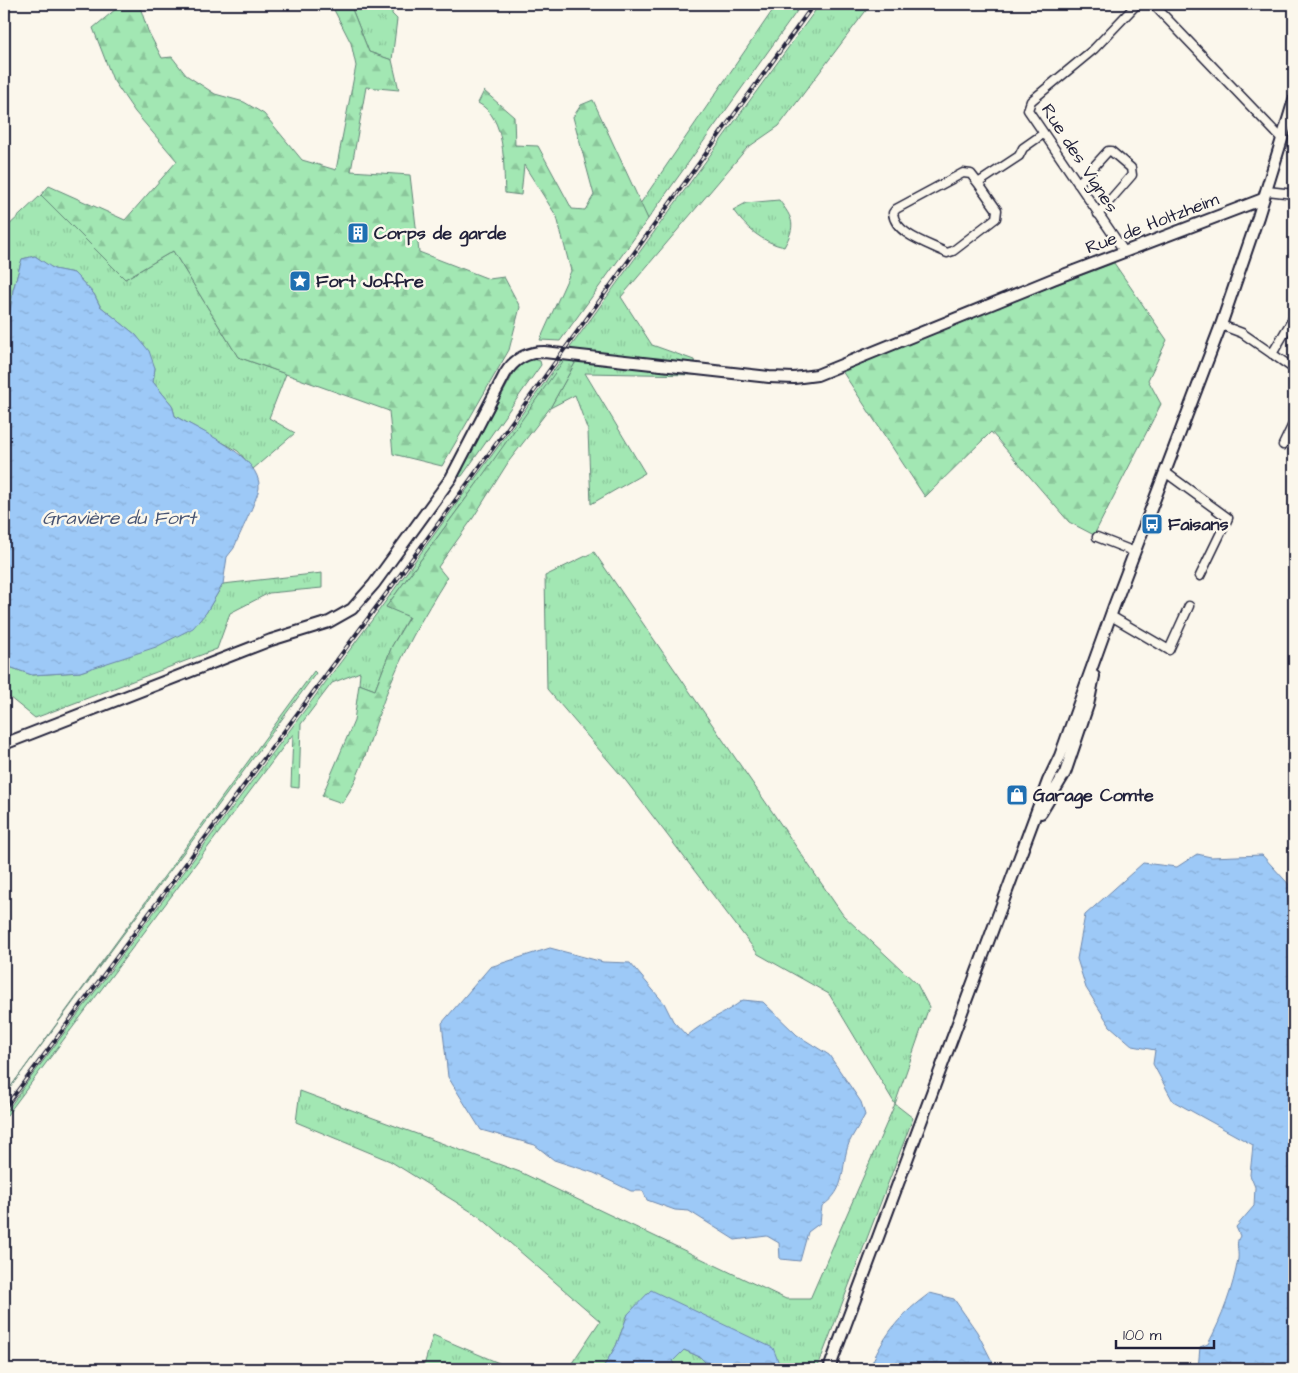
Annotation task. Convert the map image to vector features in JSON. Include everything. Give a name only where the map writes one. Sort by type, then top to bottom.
[{"type":"main road","points":[[829,1369],[874,1243],[1030,831],[1058,787],[1067,752],[1086,696],[1098,648],[1221,325],[1265,195],[1294,100]]},
{"type":"main road","name":"Rue de Holtzheim","points":[[4,744],[272,640],[337,619],[357,604],[374,584],[452,478],[508,369],[518,359],[533,353],[551,353],[769,376],[809,377],[832,370],[895,342],[1265,195]]},
{"type":"main road","points":[[822,1369],[849,1299],[874,1243]]},
{"type":"street","name":"Rue des Vignes","points":[[1124,251],[1028,110],[1031,101],[1094,50],[1137,4]]},
{"type":"street","points":[[1153,4],[1282,139]]},
{"type":"street","points":[[978,184],[1019,156],[1023,148],[1043,134]]},
{"type":"street","points":[[1078,184],[1108,150],[1131,168],[1132,174],[1098,214]]},
{"type":"street","points":[[963,173],[971,174],[978,184],[997,210],[996,218],[953,251],[947,253],[902,230],[894,218],[893,213],[896,209],[963,173]]},
{"type":"street","points":[[1265,195],[1294,194]]},
{"type":"street","points":[[1272,354],[1294,317]]},
{"type":"street","points":[[1221,325],[1242,333],[1294,369]]},
{"type":"street","points":[[1283,445],[1294,422]]},
{"type":"street","points":[[1165,472],[1228,518],[1200,576]]},
{"type":"street","points":[[1097,537],[1135,552]]},
{"type":"street","points":[[1111,616],[1169,650],[1189,606]]},
{"type":"green space","points":[[122,4],[139,4],[148,31],[162,58],[172,57],[186,75],[215,94],[244,102],[264,114],[302,160],[336,170],[356,66],[351,43],[331,4],[350,4],[369,52],[392,60],[399,90],[366,87],[351,171],[410,175],[419,252],[489,279],[504,277],[520,307],[509,350],[442,466],[393,454],[389,411],[238,357],[173,251],[125,279],[41,195],[49,186],[125,220],[177,161],[135,112],[113,80],[93,28]]},
{"type":"green space","points":[[350,4],[393,4],[392,14],[397,19],[392,60],[369,52]]},
{"type":"green space","points":[[777,4],[802,4],[648,219],[640,204]]},
{"type":"green space","points":[[820,4],[871,4],[779,126],[747,148],[621,297],[652,345],[694,360],[697,375],[585,373],[645,473],[591,504],[588,431],[575,395],[550,408],[575,363],[473,489],[386,607],[409,616],[392,646],[375,690],[359,684],[360,672],[332,683],[301,724],[299,788],[291,787],[293,734],[4,1119],[4,1115],[26,1084],[372,620]]},
{"type":"green space","points":[[484,91],[514,117],[515,145],[538,146],[572,209],[585,210],[594,195],[573,117],[581,105],[593,100],[648,219],[560,341],[540,340],[571,271],[557,217],[524,165],[521,195],[505,193],[502,143],[499,131],[494,119],[478,103]]},
{"type":"green space","points":[[41,195],[125,279],[173,251],[238,357],[286,374],[269,418],[295,433],[253,469],[238,451],[175,416],[172,405],[153,382],[155,368],[136,335],[100,306],[94,294],[74,273],[53,269],[35,256],[22,259],[13,290],[4,356],[4,230]]},
{"type":"green space","points":[[779,200],[792,223],[792,228],[784,247],[769,242],[755,233],[743,223],[733,210],[746,203]]},
{"type":"green space","points":[[1114,263],[1167,340],[1148,380],[1161,404],[1094,535],[1069,522],[991,432],[925,497],[842,371],[910,340]]},
{"type":"green space","points":[[533,359],[540,361],[541,365],[462,476],[457,477],[515,371],[524,362]]},
{"type":"green space","points":[[564,360],[571,360],[575,363],[550,408],[509,461],[473,518],[438,567],[447,578],[421,621],[398,666],[385,697],[362,765],[350,791],[342,803],[322,796],[354,721],[359,684],[375,690],[392,646],[409,617],[386,607],[473,489]]},
{"type":"green space","points":[[594,552],[843,915],[917,984],[929,1007],[895,1104],[829,994],[758,954],[626,781],[547,689],[545,576]]},
{"type":"green space","points":[[322,573],[322,588],[269,593],[230,613],[217,649],[35,718],[4,693],[4,665],[32,675],[80,672],[116,659],[206,613],[223,584]]},
{"type":"green space","points":[[314,671],[316,673],[4,1096]]},
{"type":"green space","points":[[300,1091],[520,1172],[786,1299],[810,1299],[895,1104],[913,1118],[817,1369],[778,1369],[780,1366],[628,1314],[616,1346],[602,1369],[568,1369],[600,1321],[480,1217],[390,1161],[296,1122]]},
{"type":"green space","points":[[433,1335],[513,1369],[423,1369]]},
{"type":"green space","points":[[684,1350],[700,1357],[712,1369],[678,1369],[673,1361]]},
{"type":"water","name":"Gravière du Fort","points":[[35,256],[54,269],[74,273],[94,294],[100,306],[136,335],[149,351],[155,368],[153,382],[172,405],[175,416],[227,445],[240,455],[257,476],[259,488],[252,509],[234,548],[227,557],[223,584],[206,613],[193,628],[156,647],[80,672],[32,675],[4,665],[4,356],[13,290],[22,259]]},
{"type":"water","points":[[1197,854],[1211,857],[1262,855],[1294,890],[1294,1369],[1198,1369],[1200,1347],[1208,1344],[1213,1334],[1233,1281],[1238,1259],[1237,1244],[1240,1236],[1236,1227],[1254,1206],[1255,1187],[1250,1175],[1253,1145],[1173,1101],[1153,1064],[1155,1050],[1133,1046],[1110,1026],[1086,988],[1077,959],[1085,915],[1143,863],[1177,867]]},
{"type":"water","points":[[550,948],[603,962],[630,963],[664,1003],[673,1021],[687,1036],[743,1000],[763,1002],[797,1035],[829,1055],[861,1102],[865,1115],[849,1143],[840,1185],[830,1199],[822,1206],[820,1223],[808,1232],[800,1261],[780,1259],[779,1243],[767,1236],[735,1240],[689,1211],[675,1210],[647,1200],[643,1191],[631,1191],[594,1173],[554,1160],[535,1145],[481,1130],[448,1077],[442,1023],[490,967]]},
{"type":"water","points":[[651,1290],[773,1348],[780,1366],[778,1369],[712,1369],[700,1357],[684,1350],[673,1361],[678,1369],[602,1369],[616,1346],[628,1314]]},
{"type":"water","points":[[930,1293],[954,1299],[977,1332],[996,1369],[872,1369],[871,1365],[882,1343],[895,1324]]},
{"type":"railway","points":[[4,1109],[449,509],[814,4]]},
{"type":"place","name":"Corps de garde","points":[[358,233]]},
{"type":"place","name":"Fort Joffre","points":[[300,281]]},
{"type":"place","name":"Faisans","points":[[1152,524]]},
{"type":"place","name":"Garage Comte","points":[[1017,795]]}]
